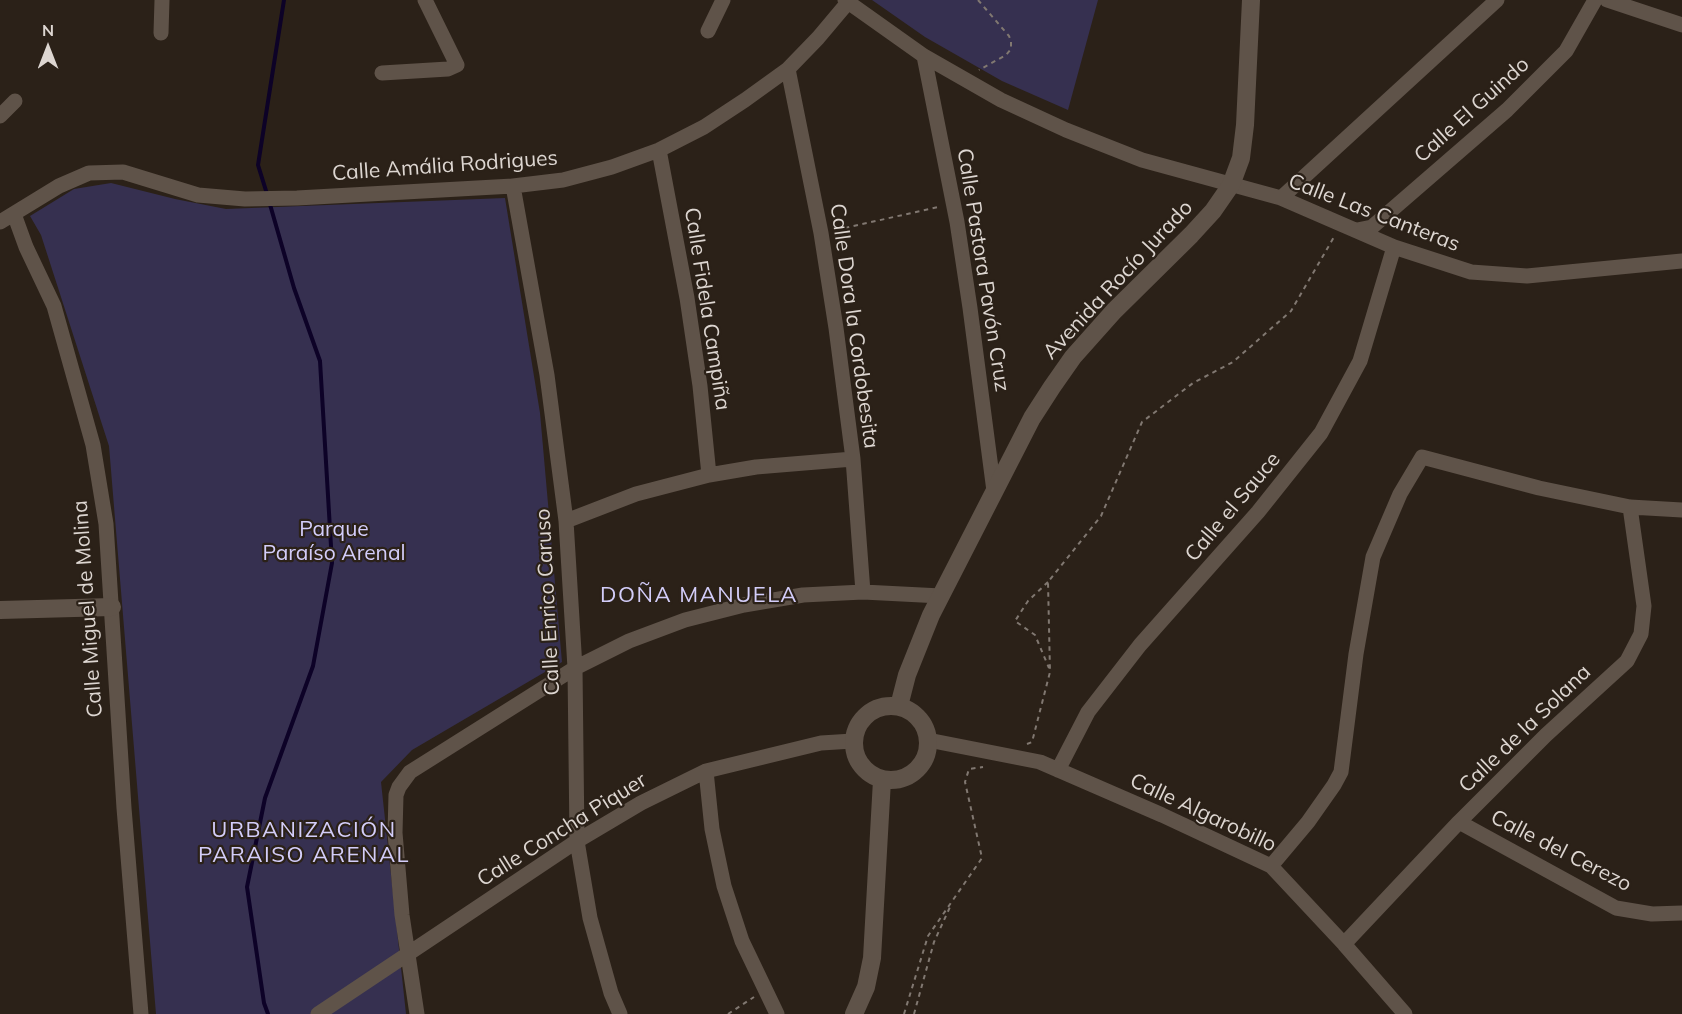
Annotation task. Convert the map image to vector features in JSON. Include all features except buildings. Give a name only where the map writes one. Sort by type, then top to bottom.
[{"type":"street","points":[[161,33],[162,0]]},
{"type":"street","points":[[382,73],[448,69],[457,65],[425,0]]},
{"type":"street","points":[[708,31],[723,0]]},
{"type":"street","name":"Avenida Rocío Jurado","points":[[899,706],[907,675],[941,596],[1032,418],[1072,357],[1191,235],[1232,185],[1241,158],[1245,125],[1251,0]]},
{"type":"street","points":[[1281,198],[1497,0]]},
{"type":"street","name":"Calle El Guindo","points":[[1357,230],[1372,227],[1507,110],[1566,51],[1595,0]]},
{"type":"street","points":[[1607,0],[1682,26]]},
{"type":"street","name":"Calle Las Canteras","points":[[848,1],[924,56],[1001,100],[1066,130],[1142,160],[1281,198],[1394,247],[1471,272],[1527,276],[1682,261]]},
{"type":"street","name":"Calle Amália Rodrigues","points":[[0,222],[59,186],[89,173],[123,172],[198,195],[245,199],[513,186],[563,180],[583,175],[659,150],[704,127],[788,69],[848,1]]},
{"type":"street","name":"Calle Pastora Pavón Cruz","points":[[924,56],[953,203],[970,308],[994,491]]},
{"type":"street","name":"Calle Dora la Cordobesita","points":[[788,69],[821,233],[846,398],[863,592]]},
{"type":"street","points":[[0,116],[15,101]]},
{"type":"street","name":"Calle Fidela Campiña","points":[[659,150],[687,298],[700,386],[709,475]]},
{"type":"street","name":"Calle Enrico Caruso","points":[[513,186],[547,375],[566,521],[575,668],[577,841],[590,918],[611,993],[620,1014]]},
{"type":"street","name":"Calle Miguel de Molina","points":[[14,214],[26,247],[54,306],[93,446],[106,524],[124,808],[141,1014]]},
{"type":"street","name":"Calle el Sauce","points":[[1058,770],[1088,712],[1140,645],[1258,512],[1321,433],[1360,361],[1394,247]]},
{"type":"street","points":[[1271,866],[1308,822],[1341,772],[1356,654],[1373,557],[1400,494],[1422,457],[1539,488],[1630,507],[1682,510]]},
{"type":"street","points":[[566,521],[636,494],[709,475],[756,467],[853,459]]},
{"type":"street","name":"Calle de la Solana","points":[[1344,944],[1459,822],[1546,735],[1627,661],[1641,634],[1644,606],[1630,507]]},
{"type":"street","points":[[417,1014],[407,956],[394,808],[399,787],[410,772],[575,668],[629,641],[685,620],[744,605],[803,595],[863,592],[941,596]]},
{"type":"street","points":[[0,610],[112,607]]},
{"type":"street","points":[[886,705],[899,706],[913,712],[924,724],[928,740],[924,759],[911,774],[899,779],[882,780],[862,766],[855,754],[853,741],[856,728],[863,717],[886,705]]},
{"type":"street","name":"Calle Algarobillo","points":[[928,740],[1040,762],[1271,866],[1405,1014]]},
{"type":"street","name":"Calle Concha Piquer","points":[[318,1014],[577,841],[641,802],[706,771],[821,743],[853,741]]},
{"type":"street","points":[[706,771],[712,829],[724,886],[742,941],[777,1014]]},
{"type":"street","points":[[854,1014],[866,987],[872,958],[882,780]]},
{"type":"street","name":"Calle del Cerezo","points":[[1459,822],[1616,908],[1652,914],[1682,913]]},
{"type":"path","points":[[963,78],[995,62],[1011,49],[1009,36],[978,0]]},
{"type":"path","points":[[821,233],[953,203]]},
{"type":"path","points":[[1050,672],[1035,635],[1015,621],[1028,602],[1048,582],[1101,516],[1142,422],[1193,383],[1233,362],[1291,312],[1335,234],[1357,230]]},
{"type":"path","points":[[904,1014],[928,936],[982,858],[965,782],[969,769],[1000,764],[1008,756],[1032,742],[1050,672],[1048,582]]},
{"type":"path","points":[[914,1014],[934,942],[954,899]]},
{"type":"path","points":[[728,1014],[764,990]]},
{"type":"green space","points":[[872,0],[1098,0],[1068,110],[1002,81],[925,37]]},
{"type":"green space","name":"Parque Paraíso Arenal","points":[[111,183],[226,209],[505,198],[540,413],[562,662],[412,750],[381,782],[406,1014],[156,1014],[109,446],[41,235],[30,216],[74,189]]},
{"type":"waterway","points":[[267,194],[258,165],[284,0]]},
{"type":"waterway","points":[[268,1014],[264,1003],[247,887],[265,798],[313,666],[332,563],[320,361],[294,288],[269,201]]},
{"type":"district","name":"DOÑA MANUELA","points":[[699,595]]},
{"type":"district","name":"URBANIZACIÓN PARAISO ARENAL","points":[[304,842]]}]
